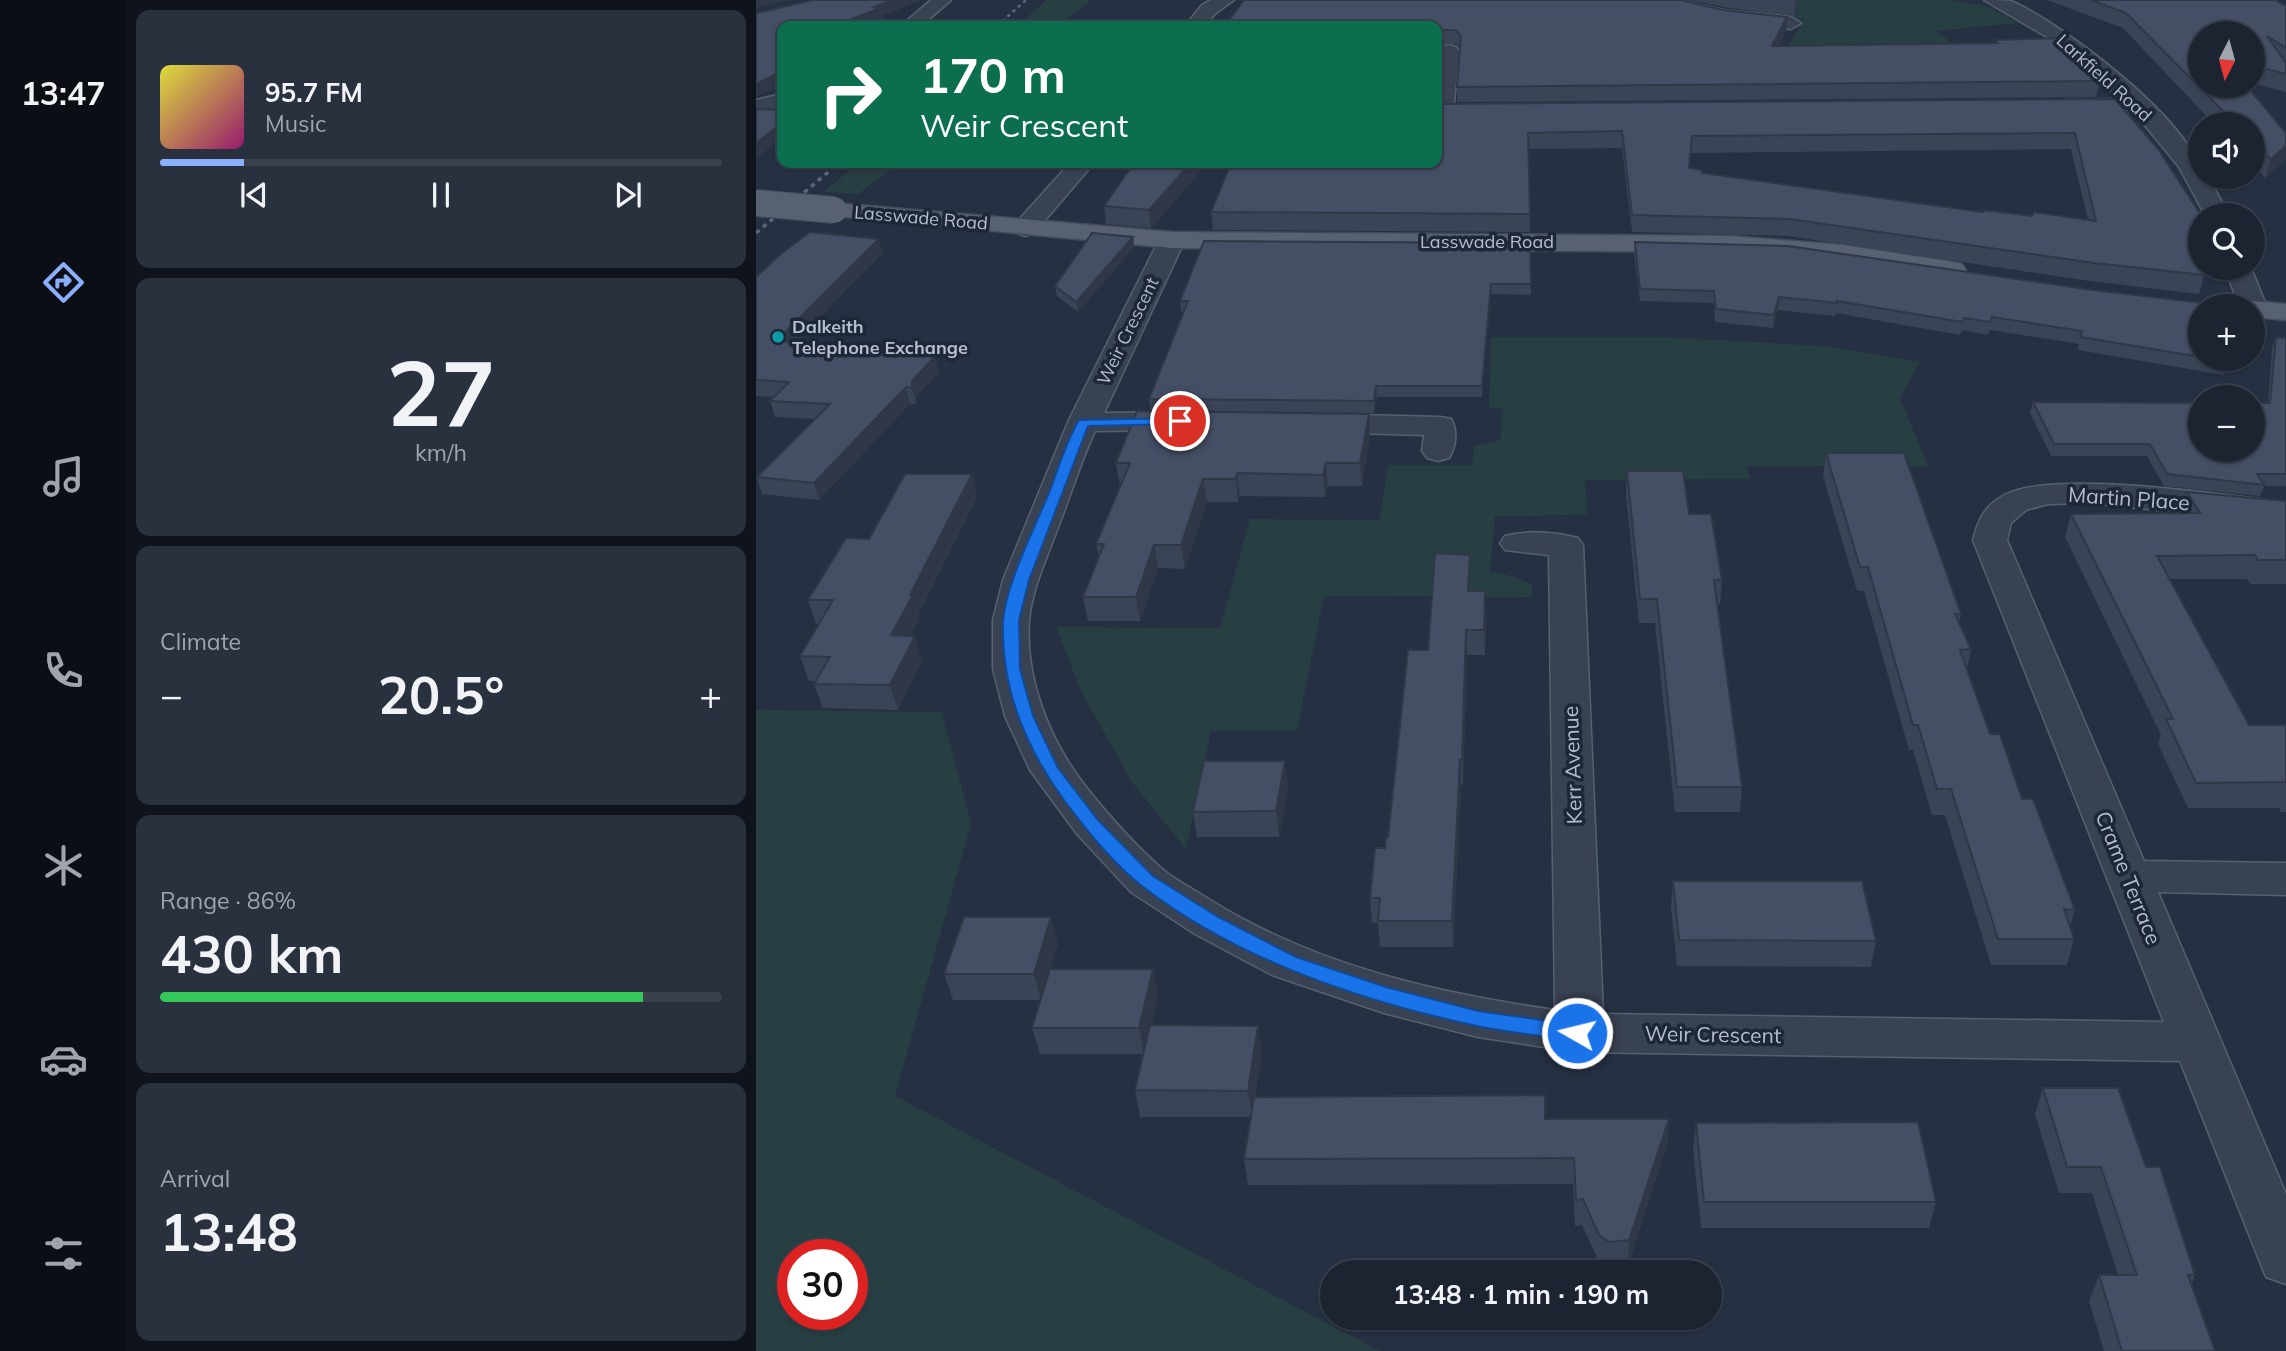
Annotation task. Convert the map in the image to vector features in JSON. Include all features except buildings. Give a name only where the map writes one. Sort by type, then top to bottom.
[{"type":"main road","name":"Lasswade Road","points":[[756,202],[1171,240],[1730,244],[1843,253],[1980,274]]},
{"type":"main road","points":[[2265,310],[2286,312]]},
{"type":"street","points":[[915,21],[942,0]]},
{"type":"street","points":[[1198,21],[1209,9],[1225,0]]},
{"type":"street","points":[[1657,0],[1723,16],[1756,16],[1791,23]]},
{"type":"street","name":"Larkfield Road","points":[[1993,0],[2034,20],[2064,39],[2140,105],[2192,170],[2210,203]]},
{"type":"street","points":[[1442,94],[1449,51]]},
{"type":"street","points":[[756,107],[777,101]]},
{"type":"street","points":[[2052,106],[2140,105]]},
{"type":"street","points":[[1442,112],[1469,111]]},
{"type":"street","points":[[1026,228],[1078,168]]},
{"type":"street","name":"Weir Crescent","points":[[1171,240],[1083,422],[1021,580],[1011,620],[1013,669],[1025,716],[1051,769],[1092,824],[1147,881],[1211,922],[1289,962],[1384,995],[1478,1018],[1577,1033],[2196,1042]]},
{"type":"street","points":[[1083,422],[1219,421]]},
{"type":"street","points":[[1286,422],[1440,426],[1438,451]]},
{"type":"street","name":"Martin Place","points":[[2014,503],[2046,494],[2086,493],[2286,512]]},
{"type":"street","name":"Crame Terrace","points":[[2014,503],[1994,519],[1990,540],[2286,1259]]},
{"type":"street","name":"Kerr Avenue","points":[[1517,543],[1566,545],[1580,1002],[1577,1033]]},
{"type":"street","points":[[2127,876],[2286,879]]},
{"type":"green space","points":[[1047,0],[1091,0],[1064,21],[1023,21]]},
{"type":"green space","points":[[1759,0],[1950,0],[1984,5],[2019,23],[1935,31],[1968,54],[1784,53],[1804,20],[1777,14]]},
{"type":"green space","points":[[852,168],[892,168],[858,194],[824,192]]},
{"type":"green space","points":[[1491,337],[1661,337],[1824,346],[1920,362],[1900,398],[1928,466],[1747,466],[1750,479],[1585,480],[1587,515],[1495,516],[1490,572],[1512,576],[1527,583],[1532,586],[1532,597],[1324,596],[1297,731],[1211,731],[1186,849],[1131,781],[1080,689],[1056,627],[1220,628],[1250,519],[1379,520],[1388,465],[1472,465],[1474,446],[1500,440],[1503,409],[1489,408]]},
{"type":"green space","points":[[756,710],[942,712],[971,824],[895,1096],[1320,1319],[1320,1330],[1340,1330],[1380,1351],[756,1351]]},
{"type":"railway","points":[[1003,21],[1026,0]]},
{"type":"railway","points":[[756,233],[833,168]]},
{"type":"place","name":"Dalkeith Telephone Exchange","points":[[778,337]]},
{"type":"route","points":[[1180,421],[1083,422],[1021,580],[1011,620],[1013,669],[1025,716],[1051,769],[1092,824],[1147,881],[1211,922],[1289,962],[1384,995],[1478,1018],[1577,1033]]}]
